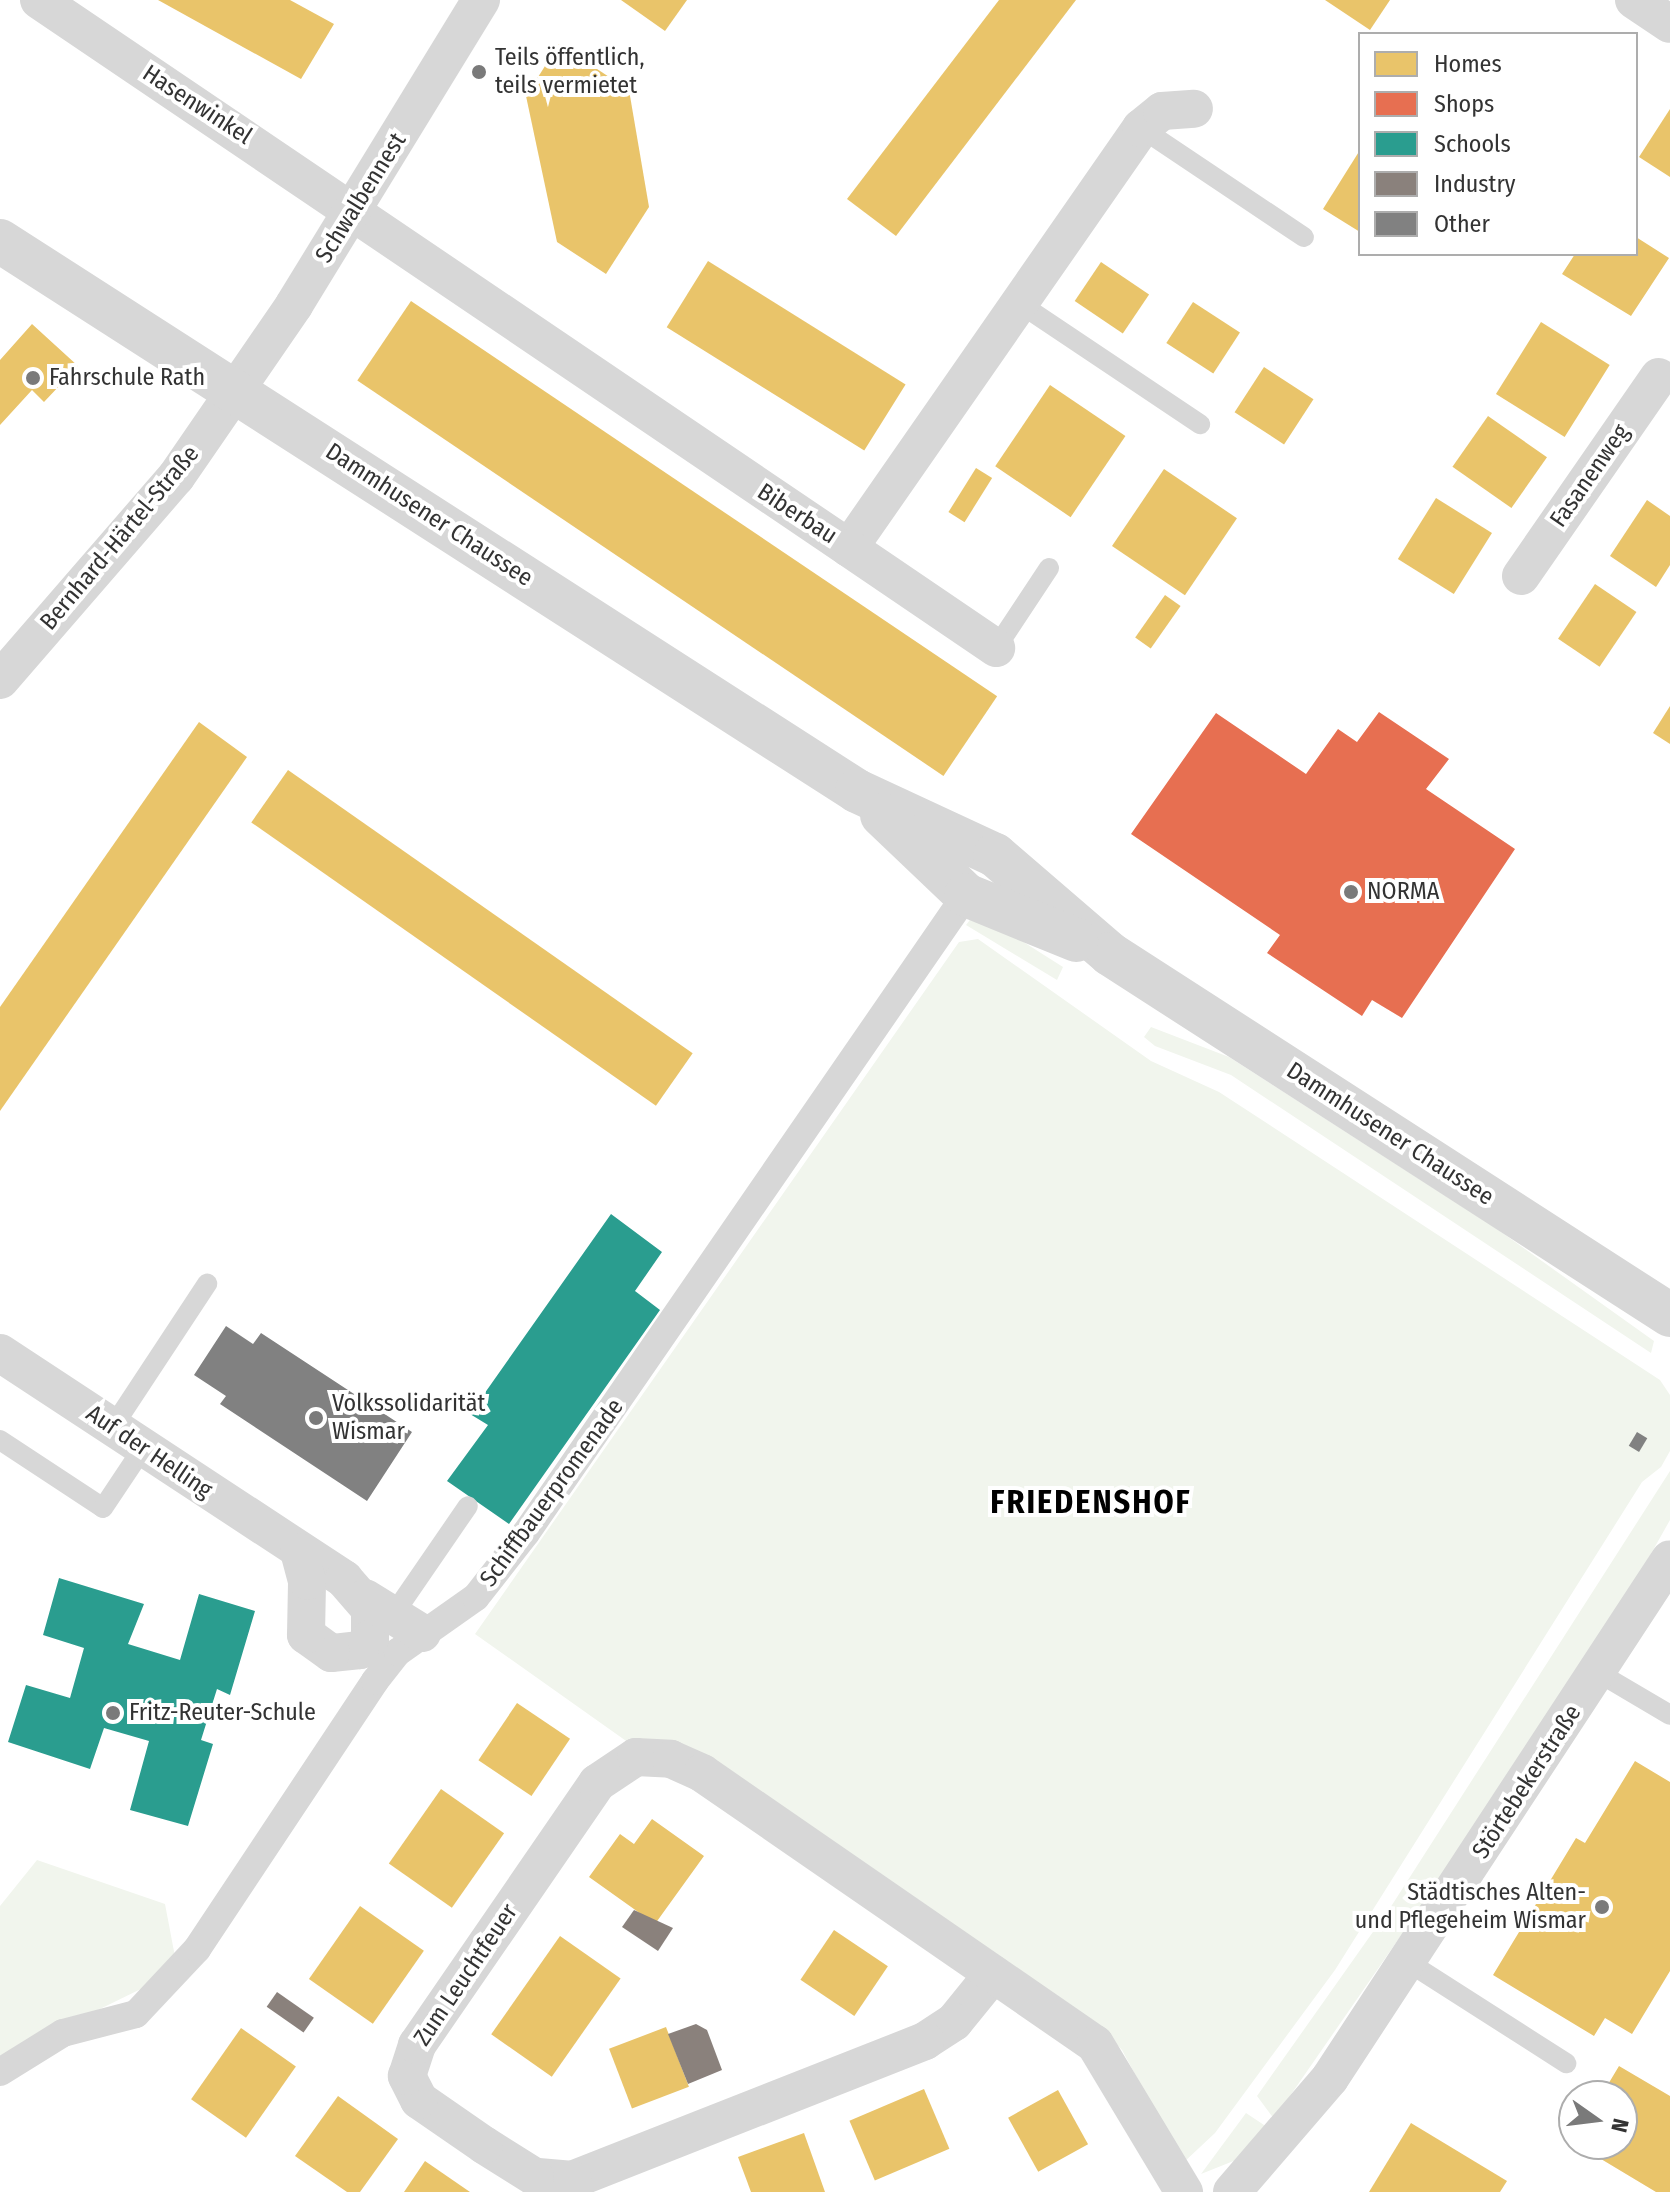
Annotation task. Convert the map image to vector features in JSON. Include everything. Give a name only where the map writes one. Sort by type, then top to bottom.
[{"type":"street","name":"Hasenwinkel","points":[[39,0],[352,213]]},
{"type":"street","name":"Schwalbennest","points":[[235,392],[352,213],[481,0]]},
{"type":"street","points":[[1634,0],[1670,24]]},
{"type":"street","name":"Biberbau","points":[[352,213],[849,548],[1141,128],[1162,111],[1194,109]]},
{"type":"street","name":"Dammhusener Chaussee","points":[[0,241],[857,791],[995,855],[1110,954],[1670,1315]]},
{"type":"street","name":"Fasanenweg","points":[[1521,576],[1666,374]]},
{"type":"street","name":"Bernhard-Härtel-Straße","points":[[0,680],[176,477],[235,392]]},
{"type":"street","points":[[849,548],[996,648]]},
{"type":"street","name":"Dammhusener Chaussee","points":[[857,791],[966,895],[1110,954]]},
{"type":"street","name":"Schiffbauerpromenade","points":[[0,2072],[63,2033],[124,2021],[170,1982],[375,1681],[394,1615],[476,1597],[526,1533],[966,895]]},
{"type":"street","name":"Auf der Helling","points":[[0,1353],[394,1615]]},
{"type":"street","points":[[299,1552],[307,1581],[302,1622],[315,1645],[345,1656],[360,1650],[373,1623],[394,1615]]},
{"type":"street","name":"Störtebekerstraße","points":[[1232,2192],[1330,2078],[1599,1673],[1670,1559]]},
{"type":"street","name":"Zum Leuchtfeuer","points":[[993,1974],[954,2022],[925,2041],[573,2180],[535,2177],[419,2100],[407,2076],[417,2045],[597,1783],[636,1757],[671,1759],[702,1773],[993,1974],[1105,2053],[1184,2192]]},
{"type":"lane","points":[[1141,128],[1304,237]]},
{"type":"lane","points":[[1019,303],[1200,424]]},
{"type":"lane","points":[[996,648],[1049,568]]},
{"type":"lane","points":[[0,1440],[103,1508],[127,1438],[207,1284]]},
{"type":"lane","points":[[394,1615],[468,1506]]},
{"type":"lane","points":[[1599,1673],[1670,1714]]},
{"type":"lane","points":[[1408,1962],[1566,2063]]},
{"type":"shaded area","points":[[976,912],[1063,967],[1057,980],[966,925]]},
{"type":"shaded area","points":[[978,939],[1151,1061],[1219,1092],[1660,1380],[1670,1395],[1670,1451],[1661,1467],[1642,1482],[1335,1970],[1215,2133],[1183,2163],[1122,2050],[1105,2032],[629,1743],[475,1634],[959,942]]},
{"type":"shaded area","points":[[1151,1027],[1229,1057],[1497,1229],[1654,1341],[1651,1353],[1231,1075],[1155,1046],[1144,1037]]},
{"type":"shaded area","points":[[1670,1471],[1670,1520],[1648,1559],[1467,1840],[1274,2119],[1257,2096],[1392,1905]]},
{"type":"shaded area","points":[[37,1860],[165,1904],[176,1962],[151,1984],[0,2058],[0,1906]]},
{"type":"shaded area","points":[[1246,2113],[1267,2127],[1236,2160],[1201,2174]]},
{"type":"building: Homes","points":[[158,0],[290,0],[334,24],[301,79]]},
{"type":"building: Homes","points":[[621,0],[687,0],[665,31]]},
{"type":"building: Homes","points":[[999,0],[1076,0],[896,236],[847,199]]},
{"type":"building: Homes","points":[[1325,0],[1390,0],[1370,30]]},
{"type":"building: Homes","points":[[559,44],[629,90],[649,207],[606,274],[557,242],[526,96]]},
{"type":"building: Homes","points":[[1670,109],[1670,177],[1639,157]]},
{"type":"building: Homes","points":[[1358,153],[1358,231],[1323,209]]},
{"type":"building: Homes","points":[[1638,238],[1669,258],[1631,316],[1562,274],[1574,256],[1638,256]]},
{"type":"building: Homes","points":[[708,261],[906,384],[864,451],[667,327]]},
{"type":"building: Homes","points":[[1101,262],[1149,294],[1123,333],[1075,301]]},
{"type":"building: Homes","points":[[411,301],[997,696],[943,776],[357,381]]},
{"type":"building: Homes","points":[[1193,302],[1240,332],[1213,374],[1166,343]]},
{"type":"building: Homes","points":[[1541,322],[1610,365],[1565,437],[1496,394]]},
{"type":"building: Homes","name":"Fahrschule Rath","points":[[32,324],[78,366],[44,402],[32,390],[0,425],[0,360]]},
{"type":"building: Homes","points":[[1264,367],[1313,399],[1284,444],[1235,412]]},
{"type":"building: Homes","points":[[1050,385],[1125,436],[1071,517],[995,466]]},
{"type":"building: Homes","points":[[1488,416],[1547,457],[1511,508],[1452,467]]},
{"type":"building: Homes","points":[[976,468],[992,478],[965,522],[948,512]]},
{"type":"building: Homes","points":[[1164,469],[1237,518],[1185,595],[1112,546]]},
{"type":"building: Homes","points":[[1436,498],[1492,533],[1454,594],[1398,559]]},
{"type":"building: Homes","points":[[1647,500],[1670,516],[1670,565],[1656,587],[1610,556]]},
{"type":"building: Homes","points":[[1595,584],[1636,612],[1600,667],[1558,639]]},
{"type":"building: Homes","points":[[1165,595],[1181,606],[1151,648],[1135,638]]},
{"type":"building: Homes","points":[[1670,706],[1670,744],[1653,733]]},
{"type":"building: Homes","points":[[199,722],[247,757],[0,1111],[0,1007]]},
{"type":"building: Homes","points":[[288,770],[693,1053],[656,1106],[251,822]]},
{"type":"building: Homes","points":[[517,1703],[570,1739],[531,1796],[478,1760]]},
{"type":"building: Homes","name":"Städtisches Alten- und Pflegeheim Wismar","points":[[1635,1761],[1670,1782],[1670,1971],[1632,2034],[1605,2018],[1594,2036],[1493,1975],[1576,1838],[1585,1843]]},
{"type":"building: Homes","points":[[441,1789],[504,1833],[452,1908],[389,1864]]},
{"type":"building: Homes","points":[[652,1819],[704,1856],[655,1924],[589,1877],[620,1834],[634,1844]]},
{"type":"building: Homes","points":[[360,1906],[424,1951],[373,2024],[309,1979]]},
{"type":"building: Homes","points":[[834,1930],[888,1966],[854,2016],[800,1980]]},
{"type":"building: Homes","points":[[560,1936],[621,1978],[552,2077],[491,2034]]},
{"type":"building: Homes","points":[[666,2027],[689,2087],[632,2109],[609,2049]]},
{"type":"building: Homes","points":[[241,2028],[296,2066],[246,2138],[191,2099]]},
{"type":"building: Homes","points":[[1619,2066],[1670,2096],[1670,2192],[1656,2192],[1603,2160],[1638,2160],[1638,2080],[1611,2080]]},
{"type":"building: Homes","points":[[924,2089],[949,2149],[875,2180],[849,2121]]},
{"type":"building: Homes","points":[[1058,2090],[1088,2144],[1038,2172],[1008,2118]]},
{"type":"building: Homes","points":[[338,2096],[398,2139],[360,2192],[347,2192],[295,2156]]},
{"type":"building: Homes","points":[[1411,2123],[1507,2181],[1500,2192],[1369,2192]]},
{"type":"building: Homes","points":[[804,2133],[825,2192],[751,2192],[738,2157]]},
{"type":"building: Homes","points":[[425,2161],[470,2192],[404,2192]]},
{"type":"building: Shops","name":"NORMA","points":[[1379,712],[1449,759],[1426,789],[1515,849],[1402,1018],[1372,1000],[1362,1016],[1267,953],[1280,935],[1131,834],[1216,713],[1306,774],[1338,729],[1357,742]]},
{"type":"building: Schools","points":[[611,1214],[662,1252],[635,1291],[660,1310],[509,1524],[447,1481],[488,1425],[470,1414]]},
{"type":"building: Schools","name":"Fritz-Reuter-Schule","points":[[59,1578],[144,1604],[128,1644],[180,1660],[199,1594],[255,1611],[230,1695],[217,1689],[201,1740],[213,1744],[188,1826],[130,1810],[149,1741],[104,1728],[90,1769],[8,1742],[26,1685],[70,1698],[84,1648],[43,1635]]},
{"type":"building: Industry","points":[[634,1910],[673,1928],[658,1951],[622,1927]]},
{"type":"building: Industry","points":[[277,1992],[314,2018],[304,2033],[267,2007]]},
{"type":"building: Industry","points":[[696,2024],[707,2030],[722,2070],[688,2084],[668,2034]]},
{"type":"building: Other","name":"Volkssolidarität Wismar","points":[[226,1326],[253,1344],[261,1333],[412,1432],[367,1501],[220,1404],[226,1396],[194,1375]]},
{"type":"building: Other","points":[[1637,1432],[1647,1438],[1639,1452],[1629,1446]]},
{"type":"place","name":"Teils öffentlich, teils vermietet","points":[[479,72]]},
{"type":"place","name":"Fahrschule Rath","points":[[33,378]]},
{"type":"place","name":"NORMA","points":[[1351,892]]},
{"type":"place","name":"Volkssolidarität Wismar","points":[[316,1418]]},
{"type":"place","name":"Fritz-Reuter-Schule","points":[[113,1713]]},
{"type":"place","name":"Städtisches Alten- und Pflegeheim Wismar","points":[[1602,1907]]},
{"type":"district","name":"FRIEDENSHOF","points":[[1091,1502]]}]
